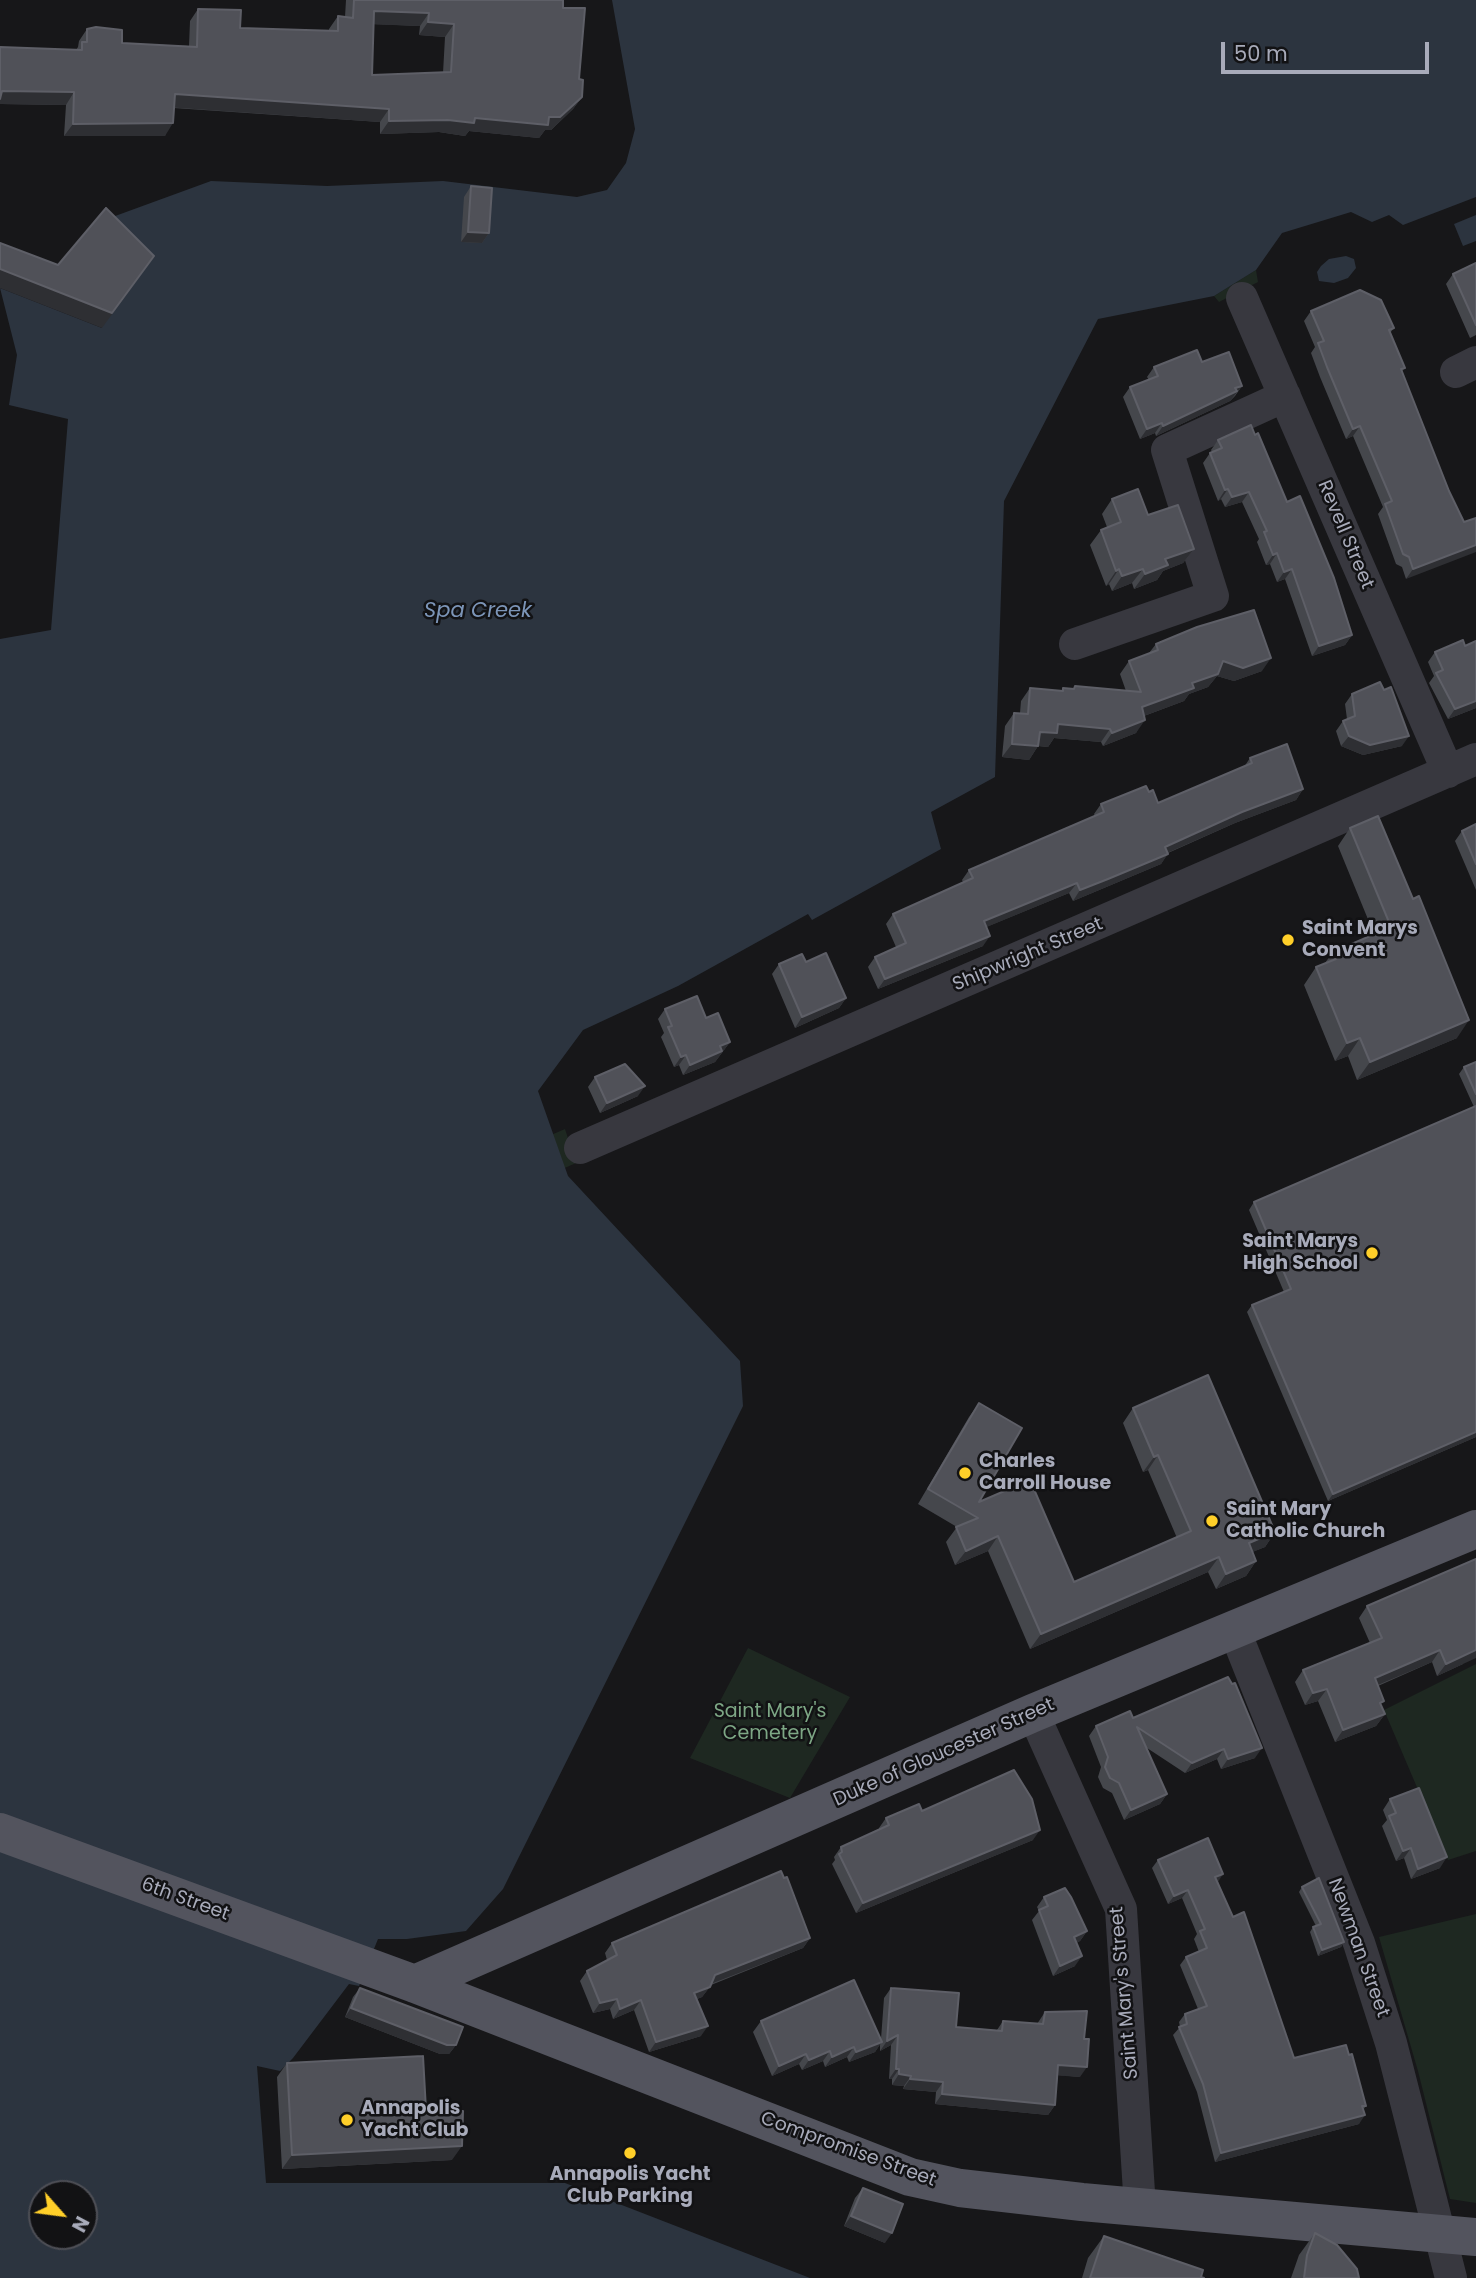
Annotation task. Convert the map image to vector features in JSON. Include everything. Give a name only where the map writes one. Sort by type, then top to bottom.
[{"type":"main road","name":"Duke of Gloucester Street","points":[[415,1984],[1033,1713],[1476,1529]]},
{"type":"main road","name":"6th Street","points":[[0,1832],[370,1968]]},
{"type":"main road","name":"Compromise Street","points":[[370,1968],[910,2177],[960,2188],[1140,2208],[1476,2237]]},
{"type":"street","name":"Revell Street","points":[[1242,298],[1285,396],[1462,766]]},
{"type":"street","points":[[1075,645],[1213,596],[1167,450],[1285,396]]},
{"type":"street","name":"Shipwright Street","points":[[580,1148],[1462,766]]},
{"type":"street","name":"Newman Street","points":[[1234,1629],[1359,1943],[1391,2043],[1451,2278]]},
{"type":"street","name":"Saint Mary's Street","points":[[1033,1713],[1121,1909],[1140,2208]]},
{"type":"green space","points":[[1256,270],[1258,282],[1219,302],[1214,296]]},
{"type":"green space","points":[[565,1129],[576,1163],[549,1175],[551,1135]]},
{"type":"green space","name":"Saint Mary's Cemetery","points":[[748,1648],[850,1697],[790,1798],[690,1758]]},
{"type":"green space","points":[[1476,1664],[1476,1851],[1448,1860],[1384,1710]]},
{"type":"green space","points":[[1476,1914],[1476,2203],[1450,2199],[1418,2071],[1379,1937]]},
{"type":"water","name":"Spa Creek","points":[[612,0],[1476,0],[1476,197],[1403,225],[1389,215],[1372,222],[1351,212],[1282,233],[1256,270],[1214,296],[1098,319],[1004,501],[995,777],[931,812],[941,849],[812,920],[808,914],[678,986],[583,1030],[538,1091],[568,1176],[740,1361],[743,1406],[503,1889],[466,1931],[407,1939],[378,1939],[359,1986],[349,1984],[293,2058],[280,2071],[257,2066],[266,2183],[565,2183],[810,2278],[0,2278],[0,639],[51,630],[68,419],[9,405],[17,355],[0,288],[102,328],[96,223],[211,181],[327,186],[443,181],[577,197],[607,190],[626,163],[635,129]]},
{"type":"water","points":[[1476,215],[1476,241],[1463,246],[1454,224]]},
{"type":"water","points":[[1346,256],[1354,259],[1356,268],[1348,278],[1334,283],[1319,281],[1317,272],[1321,266],[1329,259]]},
{"type":"building","points":[[354,0],[563,0],[563,8],[585,8],[579,79],[583,80],[582,97],[560,117],[549,117],[548,125],[475,118],[474,123],[448,120],[389,121],[389,109],[175,94],[173,123],[73,124],[74,92],[2,91],[0,99],[0,47],[82,50],[82,42],[87,42],[87,29],[96,27],[122,30],[122,43],[197,47],[198,9],[241,10],[240,28],[338,31],[338,16],[353,18]],"holes":[[[374,11],[429,13],[428,22],[454,24],[451,72],[372,75]]]},
{"type":"building","points":[[471,186],[492,188],[489,233],[468,232]]},
{"type":"building","points":[[106,208],[154,256],[112,313],[0,269],[0,243],[58,265]]},
{"type":"building","points":[[1476,263],[1476,325],[1453,274]]},
{"type":"building","points":[[1360,290],[1381,300],[1394,328],[1389,330],[1405,368],[1401,369],[1449,491],[1464,522],[1476,518],[1476,545],[1413,569],[1409,557],[1403,554],[1385,504],[1392,501],[1360,426],[1353,429],[1327,367],[1318,343],[1324,341],[1311,311]]},
{"type":"building","points":[[1197,350],[1202,362],[1229,352],[1242,386],[1235,388],[1237,391],[1163,426],[1162,423],[1147,429],[1130,387],[1158,376],[1154,367]]},
{"type":"building","points":[[1251,425],[1255,435],[1258,433],[1287,502],[1300,496],[1334,578],[1352,635],[1319,646],[1292,569],[1284,572],[1277,553],[1273,555],[1264,532],[1267,531],[1249,492],[1232,497],[1228,489],[1225,490],[1210,453],[1222,448],[1218,440]]},
{"type":"building","points":[[1138,489],[1148,515],[1178,505],[1194,549],[1165,559],[1168,565],[1145,574],[1143,569],[1122,576],[1119,569],[1116,571],[1101,530],[1121,522],[1112,499]]},
{"type":"building","points":[[1254,610],[1271,658],[1243,668],[1223,661],[1218,674],[1192,683],[1194,688],[1142,707],[1145,720],[1112,733],[1110,729],[1058,724],[1057,733],[1040,732],[1038,746],[1012,744],[1014,713],[1028,714],[1030,688],[1063,691],[1063,688],[1074,689],[1075,686],[1141,692],[1129,661],[1158,650],[1156,644],[1197,627]]},
{"type":"building","points":[[1463,640],[1465,646],[1476,641],[1476,701],[1455,709],[1436,673],[1443,670],[1435,652]]},
{"type":"building","points":[[1380,682],[1384,690],[1391,687],[1409,736],[1370,745],[1349,736],[1343,721],[1355,716],[1352,694]]},
{"type":"building","points":[[1287,744],[1303,789],[1242,812],[1165,847],[1168,854],[1108,879],[1080,890],[1077,883],[984,921],[990,936],[885,979],[875,957],[906,943],[893,914],[973,878],[969,870],[1104,812],[1101,804],[1146,786],[1149,792],[1153,790],[1158,803],[1252,763],[1250,758]]},
{"type":"building","points":[[1378,816],[1413,899],[1419,896],[1469,1020],[1370,1062],[1360,1038],[1347,1043],[1316,967],[1336,959],[1333,952],[1391,927],[1350,828]]},
{"type":"building","points":[[1476,824],[1476,864],[1462,831]]},
{"type":"building","points":[[826,953],[846,998],[802,1017],[779,964],[802,954],[806,962]]},
{"type":"building","points":[[697,996],[706,1018],[718,1013],[730,1042],[720,1046],[722,1051],[690,1065],[686,1055],[681,1057],[668,1027],[672,1026],[665,1009]]},
{"type":"building","points":[[1476,1062],[1476,1094],[1464,1067]]},
{"type":"building","points":[[625,1064],[645,1086],[607,1103],[595,1077]]},
{"type":"building","name":"Saint Marys High School","points":[[1476,1106],[1476,1432],[1333,1494],[1252,1305],[1291,1289],[1254,1202]]},
{"type":"building","name":"Saint Mary Catholic Church","points":[[1208,1375],[1275,1532],[1249,1543],[1256,1561],[1226,1574],[1219,1557],[1041,1634],[998,1536],[966,1551],[956,1527],[978,1518],[928,1489],[979,1403],[1022,1428],[979,1502],[1030,1480],[1074,1582],[1191,1531],[1158,1455],[1154,1457],[1133,1408]]},
{"type":"building","points":[[1476,1559],[1476,1650],[1446,1664],[1440,1650],[1375,1678],[1384,1701],[1380,1703],[1385,1714],[1343,1730],[1327,1689],[1313,1693],[1303,1670],[1382,1638],[1367,1606]]},
{"type":"building","points":[[1228,1677],[1232,1684],[1235,1683],[1262,1748],[1228,1759],[1224,1749],[1192,1763],[1137,1727],[1167,1794],[1131,1810],[1119,1783],[1110,1778],[1105,1767],[1108,1757],[1096,1726],[1130,1711],[1133,1718]]},
{"type":"building","points":[[1014,1770],[1032,1799],[1040,1830],[863,1903],[839,1854],[842,1852],[841,1847],[889,1825],[886,1818],[919,1804],[922,1811]]},
{"type":"building","points":[[1419,1788],[1447,1857],[1418,1869],[1411,1848],[1403,1851],[1389,1816],[1396,1813],[1390,1799]]},
{"type":"building","points":[[1208,1838],[1223,1874],[1215,1877],[1233,1917],[1244,1912],[1294,2058],[1346,2045],[1349,2055],[1352,2054],[1366,2106],[1362,2106],[1365,2115],[1221,2153],[1203,2084],[1179,2027],[1187,2024],[1185,2014],[1207,2006],[1186,1957],[1207,1948],[1200,1931],[1205,1929],[1188,1890],[1174,1896],[1158,1860]]},
{"type":"building","points":[[781,1871],[784,1878],[787,1877],[810,1938],[715,1975],[710,1987],[694,1993],[708,2026],[656,2042],[641,2000],[620,2009],[617,1999],[600,2003],[587,1971],[617,1955],[612,1943]]},
{"type":"building","points":[[1319,1878],[1344,1942],[1322,1950],[1313,1927],[1321,1924],[1302,1887]]},
{"type":"building","points":[[1065,1888],[1087,1931],[1074,1937],[1082,1956],[1060,1966],[1039,1910],[1048,1906],[1044,1897]]},
{"type":"building","points":[[854,1980],[882,2042],[856,2052],[854,2047],[832,2057],[830,2051],[809,2060],[806,2054],[779,2066],[761,2021]]},
{"type":"building","points":[[360,1988],[463,2027],[456,2045],[447,2045],[351,2008]]},
{"type":"building","points":[[891,1988],[959,1993],[956,2027],[1002,2031],[1003,2021],[1043,2024],[1045,2012],[1087,2011],[1084,2039],[1089,2039],[1087,2067],[1058,2065],[1055,2105],[942,2094],[943,2082],[910,2079],[911,2076],[899,2074],[899,2069],[896,2069],[898,2035],[887,2041]]},
{"type":"building","name":"Annapolis Yacht Club","points":[[423,2056],[426,2110],[463,2111],[462,2146],[292,2155],[287,2063]]},
{"type":"building","points":[[863,2188],[903,2204],[892,2233],[851,2216]]},
{"type":"building","points":[[1315,2233],[1337,2245],[1357,2269],[1359,2278],[1304,2278],[1307,2255]]},
{"type":"building","points":[[1104,2236],[1203,2270],[1201,2277],[1204,2278],[1090,2278]]},
{"type":"place","name":"Saint Marys Convent","points":[[1288,940]]},
{"type":"place","name":"Saint Marys High School","points":[[1372,1253]]},
{"type":"place","name":"Charles Carroll House","points":[[965,1473]]},
{"type":"place","name":"Saint Mary Catholic Church","points":[[1212,1521]]},
{"type":"place","name":"Annapolis Yacht Club","points":[[347,2120]]},
{"type":"place","name":"Annapolis Yacht Club Parking","points":[[630,2153]]}]
